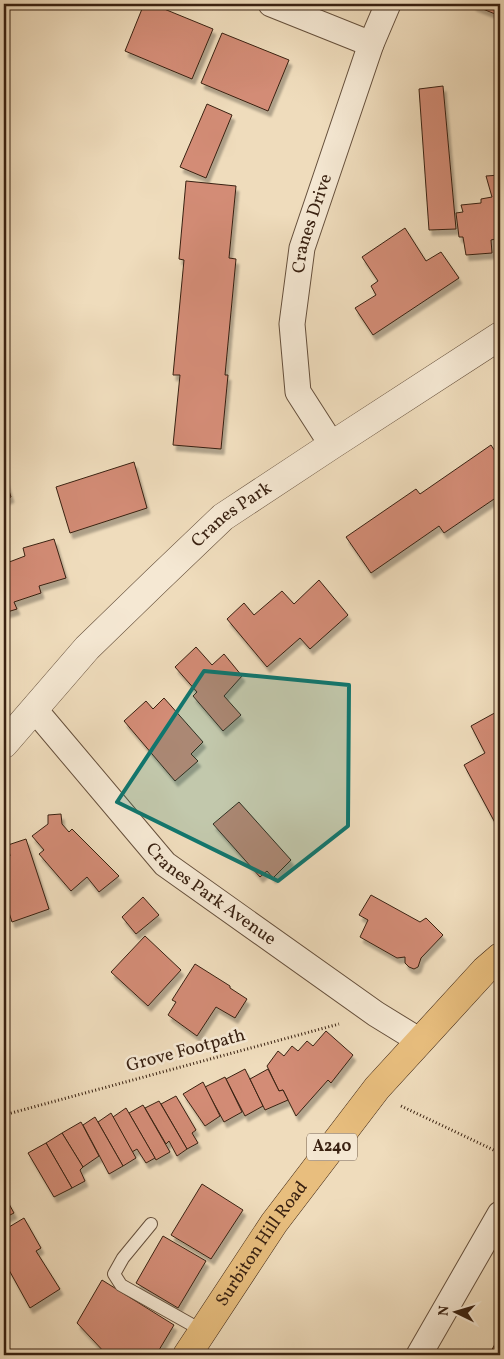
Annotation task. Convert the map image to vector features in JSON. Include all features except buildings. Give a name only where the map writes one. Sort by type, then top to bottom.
[{"type":"main road","name":"Surbiton Hill Road","points":[[188,1355],[274,1223],[377,1088],[484,970],[500,957]]},
{"type":"street","points":[[271,4],[371,44]]},
{"type":"street","name":"Cranes Drive","points":[[332,445],[298,392],[292,324],[302,248],[371,44],[388,4]]},
{"type":"street","name":"Cranes Park","points":[[4,744],[87,648],[223,517],[500,336]]},
{"type":"street","name":"Cranes Park Avenue","points":[[35,710],[165,864],[376,1014],[420,1040]]},
{"type":"street","points":[[419,1355],[500,1214]]},
{"type":"lane","points":[[151,1224],[123,1258],[114,1274],[121,1285],[203,1332]]},
{"type":"path","name":"Grove Footpath","points":[[4,1115],[376,1014]]},
{"type":"path","points":[[392,1102],[500,1153]]},
{"type":"highlighted area","points":[[204,671],[349,685],[348,826],[278,881],[117,802]]}]
